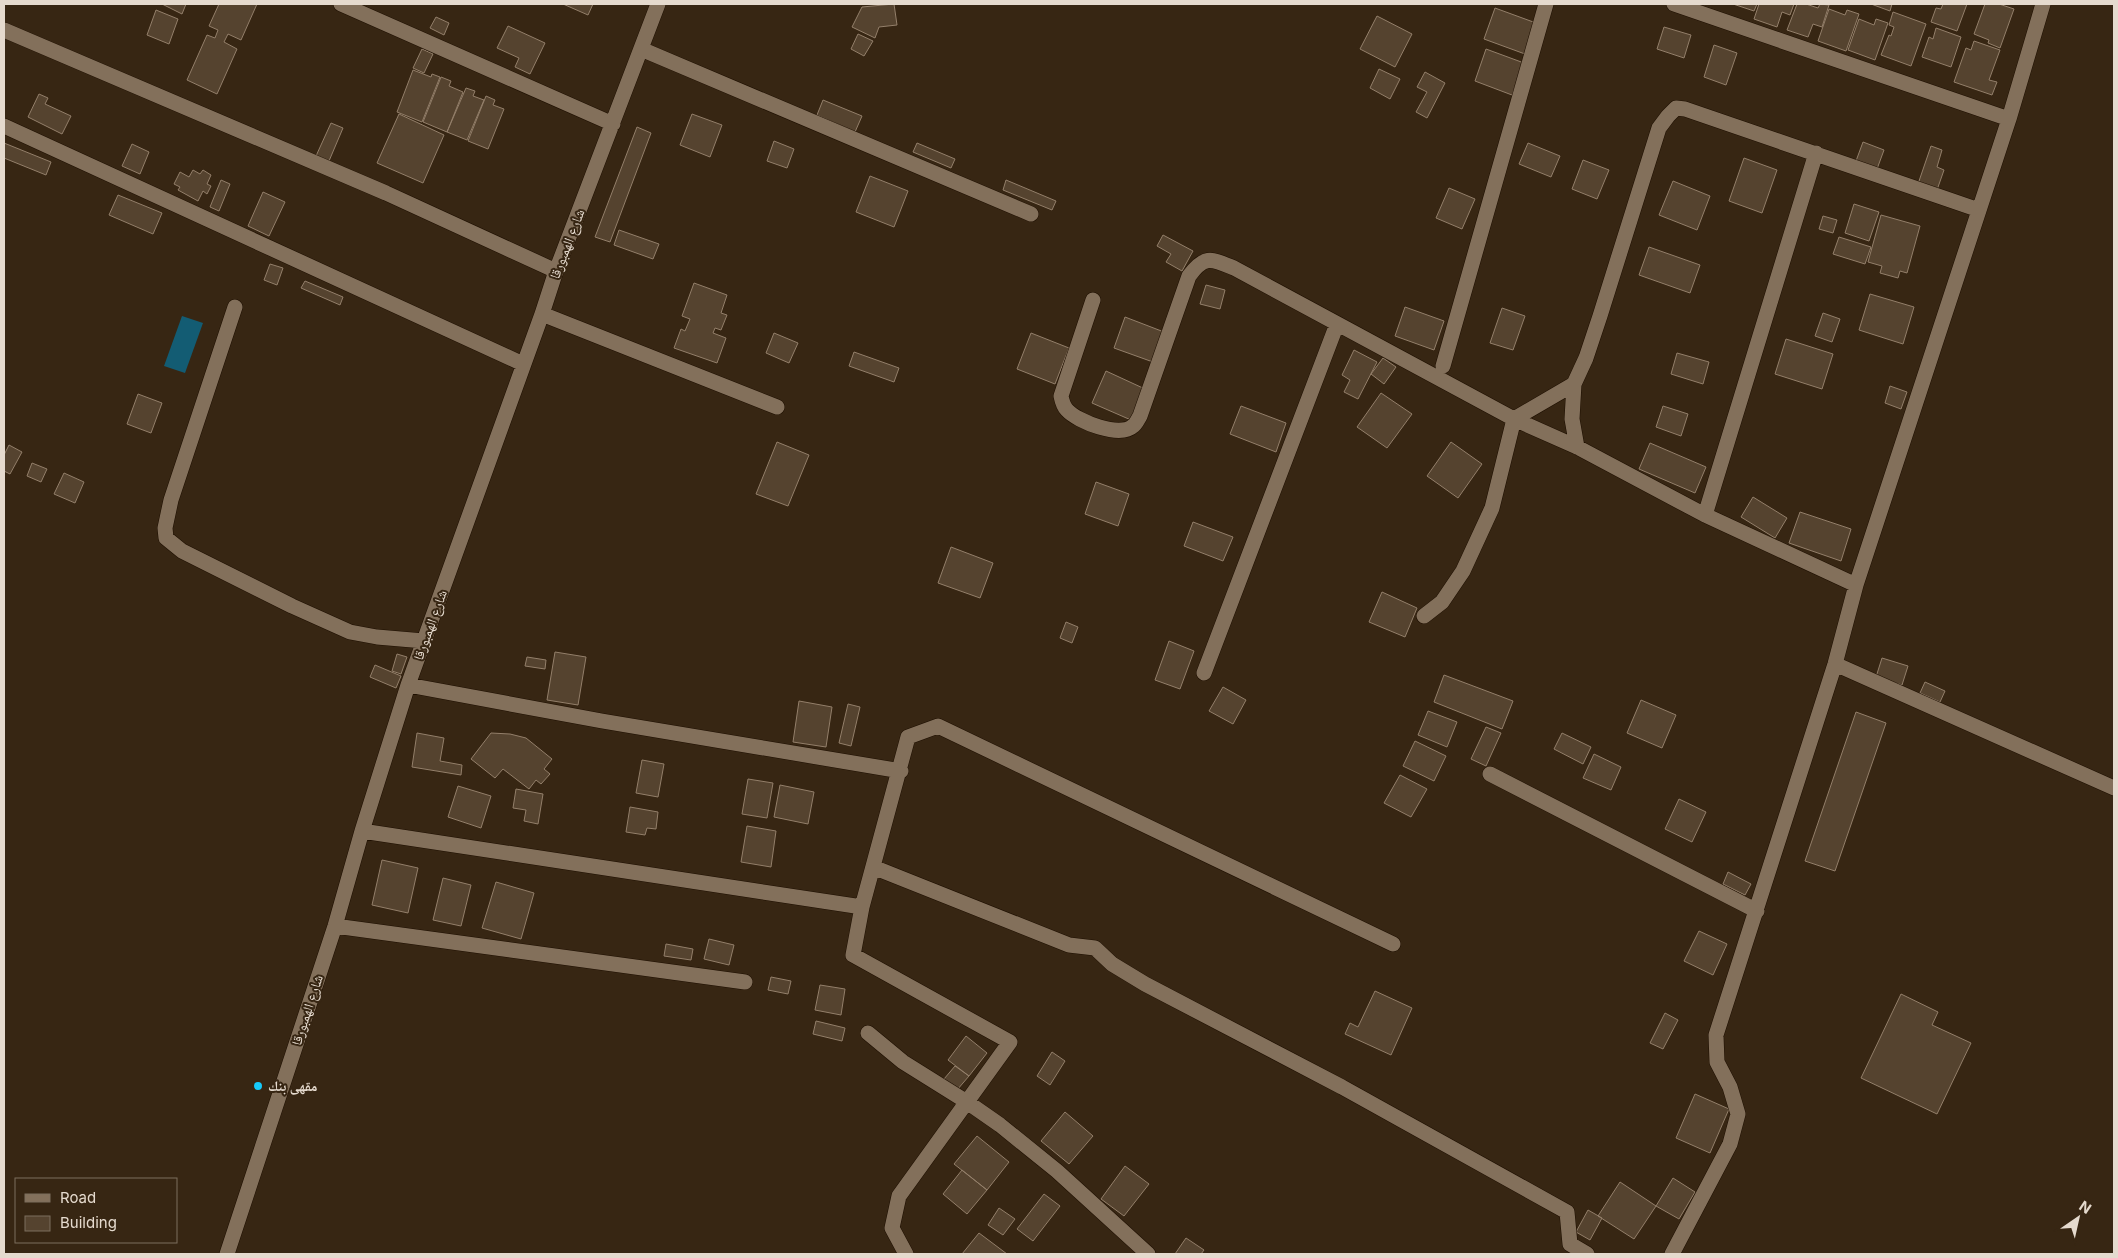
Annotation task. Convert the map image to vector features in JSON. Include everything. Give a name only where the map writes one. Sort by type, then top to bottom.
[{"type":"street","points":[[341,4],[613,124]]},
{"type":"street","name":"شارع الهمبورقا","points":[[227,1254],[334,926],[408,685],[556,271],[658,4]]},
{"type":"street","points":[[1443,366],[1546,4]]},
{"type":"street","points":[[1674,4],[2009,119]]},
{"type":"street","points":[[1672,1254],[1730,1144],[1738,1114],[1730,1087],[1717,1062],[1716,1036],[1835,664],[1856,585],[2009,119],[2043,4]]},
{"type":"street","points":[[4,30],[386,193],[556,271]]},
{"type":"street","points":[[641,49],[1031,214]]},
{"type":"street","points":[[1577,447],[1572,419],[1574,384],[1586,358],[1597,325],[1659,128],[1676,108],[1684,108],[1978,210]]},
{"type":"street","points":[[4,126],[523,364]]},
{"type":"street","points":[[1705,515],[1816,154]]},
{"type":"street","points":[[1093,300],[1061,396],[1066,409],[1072,415],[1096,426],[1114,430],[1127,430],[1134,426],[1140,416],[1189,276],[1197,264],[1205,260],[1214,259],[1514,419],[1577,447],[1705,515],[1856,585]]},
{"type":"street","points":[[235,307],[171,500],[165,528],[166,538],[182,551],[341,628],[377,637],[424,642]]},
{"type":"street","points":[[542,314],[777,407]]},
{"type":"street","points":[[1204,673],[1337,324]]},
{"type":"street","points":[[1424,616],[1442,602],[1463,571],[1492,508],[1514,419],[1574,384]]},
{"type":"street","points":[[1835,664],[2114,788]]},
{"type":"street","points":[[408,685],[602,721],[901,771]]},
{"type":"street","points":[[906,1254],[892,1228],[899,1196],[1010,1042],[853,955],[862,907],[901,771],[908,738],[938,726],[1393,944]]},
{"type":"street","points":[[1490,774],[1757,911]]},
{"type":"street","points":[[362,831],[862,907]]},
{"type":"street","points":[[873,867],[1069,945],[1095,948],[1112,964],[1145,984],[1342,1087],[1566,1212],[1570,1244],[1587,1254]]},
{"type":"street","points":[[334,926],[745,982]]},
{"type":"street","points":[[868,1033],[902,1062],[967,1102],[1000,1125],[1057,1171],[1148,1254]]},
{"type":"water","points":[[182,316],[203,323],[185,373],[164,366]]},
{"type":"building","points":[[162,4],[186,4],[182,14]]},
{"type":"building","points":[[219,4],[257,4],[241,40],[228,34],[224,42],[237,49],[217,94],[187,80],[207,35],[215,38],[218,30],[209,26]]},
{"type":"building","points":[[563,4],[593,4],[588,15]]},
{"type":"building","points":[[894,4],[897,25],[879,27],[875,38],[852,27],[862,7]]},
{"type":"building","points":[[1733,4],[1757,4],[1754,11]]},
{"type":"building","points":[[1759,4],[1794,4],[1790,15],[1782,12],[1777,27],[1754,19]]},
{"type":"building","points":[[1797,4],[1806,4],[1818,8],[1820,4],[1829,5],[1822,27],[1813,24],[1808,37],[1787,30]]},
{"type":"building","points":[[1871,4],[1892,4],[1890,11]]},
{"type":"building","points":[[1943,4],[1967,4],[1957,31],[1931,22],[1936,8],[1941,9]]},
{"type":"building","points":[[1985,4],[1999,4],[2014,9],[2000,48],[1988,43],[1989,40],[1974,34]]},
{"type":"building","points":[[1495,8],[1536,23],[1525,54],[1484,39]]},
{"type":"building","points":[[1829,9],[1845,15],[1847,10],[1859,14],[1846,51],[1818,41]]},
{"type":"building","points":[[156,10],[178,19],[169,44],[147,35]]},
{"type":"building","points":[[1893,12],[1926,24],[1911,66],[1881,55],[1894,27],[1889,25]]},
{"type":"building","points":[[1377,16],[1412,34],[1395,67],[1360,49]]},
{"type":"building","points":[[436,17],[449,23],[444,35],[430,28]]},
{"type":"building","points":[[1859,19],[1874,25],[1876,19],[1888,23],[1875,60],[1848,50]]},
{"type":"building","points":[[508,26],[545,43],[530,74],[515,67],[519,58],[497,48]]},
{"type":"building","points":[[1664,27],[1691,35],[1684,58],[1657,49]]},
{"type":"building","points":[[1936,28],[1961,37],[1951,67],[1922,57],[1929,37],[1933,39]]},
{"type":"building","points":[[858,34],[873,41],[864,56],[851,49]]},
{"type":"building","points":[[1974,41],[2000,50],[1989,80],[1997,82],[1992,95],[1954,82],[1966,48],[1971,50]]},
{"type":"building","points":[[1714,45],[1737,53],[1726,85],[1704,77]]},
{"type":"building","points":[[422,49],[433,54],[424,73],[413,68]]},
{"type":"building","points":[[1486,49],[1524,63],[1512,95],[1475,81]]},
{"type":"building","points":[[1379,69],[1400,79],[1390,99],[1370,88]]},
{"type":"building","points":[[413,70],[431,77],[432,74],[440,77],[422,122],[397,112]]},
{"type":"building","points":[[1425,72],[1445,83],[1427,118],[1416,112],[1427,92],[1417,87]]},
{"type":"building","points":[[441,77],[451,81],[449,86],[463,92],[447,132],[423,122]]},
{"type":"building","points":[[466,88],[475,91],[473,96],[484,100],[467,140],[447,132]]},
{"type":"building","points":[[39,94],[48,98],[45,104],[71,116],[62,134],[28,117]]},
{"type":"building","points":[[486,96],[495,100],[493,105],[504,109],[488,149],[468,141]]},
{"type":"building","points":[[823,100],[862,116],[855,132],[817,115]]},
{"type":"building","points":[[399,114],[444,135],[423,183],[377,163]]},
{"type":"building","points":[[692,114],[722,125],[710,157],[680,145]]},
{"type":"building","points":[[331,123],[343,128],[329,161],[316,156]]},
{"type":"building","points":[[637,127],[651,133],[610,242],[595,237]]},
{"type":"building","points":[[774,141],[794,149],[787,168],[767,161]]},
{"type":"building","points":[[1863,142],[1884,150],[1877,169],[1856,161]]},
{"type":"building","points":[[4,143],[51,162],[46,175],[4,158]]},
{"type":"building","points":[[917,143],[955,159],[951,168],[913,152]]},
{"type":"building","points":[[1528,143],[1560,156],[1551,177],[1519,164]]},
{"type":"building","points":[[132,144],[149,152],[140,174],[122,166]]},
{"type":"building","points":[[1931,146],[1942,150],[1937,167],[1944,170],[1937,190],[1918,184]]},
{"type":"building","points":[[1744,158],[1777,170],[1762,213],[1729,201]]},
{"type":"building","points":[[1583,160],[1609,170],[1597,199],[1572,189]]},
{"type":"building","points":[[193,170],[200,174],[203,170],[211,175],[207,184],[211,186],[207,194],[203,191],[198,201],[178,190],[180,187],[174,184],[180,172],[189,177]]},
{"type":"building","points":[[870,176],[908,191],[894,227],[856,212]]},
{"type":"building","points":[[221,180],[230,184],[219,211],[210,207]]},
{"type":"building","points":[[1006,180],[1056,201],[1052,210],[1003,190]]},
{"type":"building","points":[[1673,181],[1710,196],[1697,230],[1659,215]]},
{"type":"building","points":[[1449,188],[1475,199],[1462,229],[1436,218]]},
{"type":"building","points":[[263,192],[285,202],[269,236],[248,226]]},
{"type":"building","points":[[118,195],[162,213],[153,234],[109,215]]},
{"type":"building","points":[[1854,204],[1879,212],[1869,241],[1845,233]]},
{"type":"building","points":[[1881,215],[1920,226],[1907,273],[1900,271],[1898,278],[1880,273],[1882,266],[1868,262]]},
{"type":"building","points":[[1823,216],[1837,220],[1833,233],[1819,229]]},
{"type":"building","points":[[619,230],[659,244],[653,259],[614,245]]},
{"type":"building","points":[[1163,235],[1193,251],[1182,271],[1166,262],[1171,254],[1157,246]]},
{"type":"building","points":[[1839,237],[1871,247],[1865,264],[1833,254]]},
{"type":"building","points":[[1649,247],[1700,265],[1690,293],[1639,275]]},
{"type":"building","points":[[270,264],[283,268],[277,285],[264,280]]},
{"type":"building","points":[[305,281],[343,297],[340,305],[301,288]]},
{"type":"building","points":[[694,283],[727,295],[721,313],[727,315],[721,330],[715,328],[713,333],[726,338],[717,363],[674,348],[681,329],[685,331],[690,319],[682,316]]},
{"type":"building","points":[[1206,285],[1225,290],[1220,309],[1200,304]]},
{"type":"building","points":[[1870,294],[1914,307],[1903,344],[1859,330]]},
{"type":"building","points":[[1405,307],[1444,321],[1434,350],[1395,336]]},
{"type":"building","points":[[1502,308],[1525,316],[1513,350],[1490,343]]},
{"type":"building","points":[[1823,313],[1840,319],[1832,342],[1815,336]]},
{"type":"building","points":[[1125,317],[1164,332],[1153,362],[1114,348]]},
{"type":"building","points":[[774,333],[798,343],[789,363],[766,353]]},
{"type":"building","points":[[1031,333],[1069,348],[1055,384],[1017,369]]},
{"type":"building","points":[[1786,339],[1833,354],[1822,389],[1775,374]]},
{"type":"building","points":[[1354,350],[1377,362],[1358,399],[1344,392],[1350,380],[1342,375]]},
{"type":"building","points":[[854,352],[899,368],[894,382],[849,366]]},
{"type":"building","points":[[1677,353],[1709,362],[1703,384],[1671,374]]},
{"type":"building","points":[[1383,358],[1396,367],[1384,384],[1371,374]]},
{"type":"building","points":[[1106,371],[1145,389],[1131,420],[1092,403]]},
{"type":"building","points":[[1890,386],[1907,392],[1901,409],[1885,403]]},
{"type":"building","points":[[1381,393],[1412,414],[1387,448],[1357,427]]},
{"type":"building","points":[[138,394],[162,403],[151,433],[127,424]]},
{"type":"building","points":[[1241,406],[1286,423],[1276,452],[1230,434]]},
{"type":"building","points":[[1663,406],[1688,414],[1681,436],[1656,427]]},
{"type":"building","points":[[777,442],[809,455],[788,506],[756,494]]},
{"type":"building","points":[[1451,442],[1482,464],[1458,498],[1427,476]]},
{"type":"building","points":[[1650,443],[1706,467],[1695,493],[1639,469]]},
{"type":"building","points":[[9,445],[22,452],[10,474],[4,471],[4,455]]},
{"type":"building","points":[[32,463],[47,469],[41,482],[27,476]]},
{"type":"building","points":[[64,473],[84,482],[75,503],[54,494]]},
{"type":"building","points":[[1096,482],[1129,494],[1118,526],[1085,514]]},
{"type":"building","points":[[1753,497],[1787,518],[1775,538],[1741,517]]},
{"type":"building","points":[[1800,512],[1851,529],[1841,561],[1789,543]]},
{"type":"building","points":[[1193,522],[1233,537],[1223,561],[1184,546]]},
{"type":"building","points":[[951,547],[993,563],[980,598],[938,583]]},
{"type":"building","points":[[1382,592],[1417,608],[1405,637],[1369,622]]},
{"type":"building","points":[[1066,622],[1078,627],[1072,643],[1060,638]]},
{"type":"building","points":[[1169,641],[1194,651],[1180,689],[1155,680]]},
{"type":"building","points":[[555,652],[586,657],[578,705],[547,700]]},
{"type":"building","points":[[397,654],[407,657],[401,674],[392,671]]},
{"type":"building","points":[[527,657],[546,660],[545,669],[525,666]]},
{"type":"building","points":[[1882,658],[1908,666],[1902,685],[1876,677]]},
{"type":"building","points":[[375,665],[401,676],[396,688],[370,677]]},
{"type":"building","points":[[1444,675],[1513,701],[1502,729],[1434,702]]},
{"type":"building","points":[[1925,682],[1945,691],[1940,702],[1920,693]]},
{"type":"building","points":[[1223,687],[1246,700],[1233,724],[1209,711]]},
{"type":"building","points":[[1641,700],[1676,715],[1662,748],[1627,733]]},
{"type":"building","points":[[799,701],[832,707],[826,747],[793,742]]},
{"type":"building","points":[[848,704],[860,707],[851,746],[839,743]]},
{"type":"building","points":[[1428,711],[1457,722],[1447,747],[1418,735]]},
{"type":"building","points":[[1856,712],[1886,723],[1835,871],[1805,861]]},
{"type":"building","points":[[1486,727],[1501,733],[1486,766],[1471,759]]},
{"type":"building","points":[[417,733],[444,738],[440,761],[462,765],[461,775],[412,767]]},
{"type":"building","points":[[491,733],[510,734],[526,738],[552,759],[544,769],[550,774],[541,784],[536,780],[529,789],[503,769],[495,778],[471,759]]},
{"type":"building","points":[[1562,733],[1591,747],[1583,764],[1554,749]]},
{"type":"building","points":[[1415,741],[1446,756],[1434,781],[1403,766]]},
{"type":"building","points":[[1594,754],[1621,767],[1611,790],[1583,778]]},
{"type":"building","points":[[642,760],[664,764],[658,797],[636,793]]},
{"type":"building","points":[[1400,775],[1427,789],[1411,817],[1384,803]]},
{"type":"building","points":[[748,779],[773,783],[767,818],[742,814]]},
{"type":"building","points":[[780,785],[814,792],[808,824],[774,817]]},
{"type":"building","points":[[458,786],[491,796],[481,828],[448,817]]},
{"type":"building","points":[[516,789],[543,794],[538,824],[524,821],[526,810],[513,808]]},
{"type":"building","points":[[1679,799],[1706,812],[1692,842],[1665,829]]},
{"type":"building","points":[[630,807],[658,812],[656,829],[647,828],[645,835],[626,832]]},
{"type":"building","points":[[747,826],[776,831],[771,867],[741,862]]},
{"type":"building","points":[[382,860],[418,868],[408,913],[372,905]]},
{"type":"building","points":[[1728,872],[1751,884],[1745,895],[1723,884]]},
{"type":"building","points":[[443,878],[471,885],[461,926],[433,920]]},
{"type":"building","points":[[496,882],[534,893],[521,939],[482,928]]},
{"type":"building","points":[[1699,931],[1727,944],[1713,975],[1684,961]]},
{"type":"building","points":[[709,939],[734,945],[729,965],[704,959]]},
{"type":"building","points":[[666,944],[693,949],[691,960],[664,956]]},
{"type":"building","points":[[771,977],[791,981],[788,994],[768,990]]},
{"type":"building","points":[[820,985],[845,989],[841,1015],[815,1010]]},
{"type":"building","points":[[1375,991],[1412,1008],[1391,1055],[1345,1034],[1350,1023],[1358,1027]]},
{"type":"building","points":[[1901,994],[1938,1012],[1932,1025],[1971,1043],[1937,1114],[1861,1078]]},
{"type":"building","points":[[1665,1013],[1678,1020],[1663,1049],[1650,1043]]},
{"type":"building","points":[[816,1021],[845,1028],[842,1041],[813,1034]]},
{"type":"building","points":[[966,1036],[987,1053],[969,1076],[948,1060]]},
{"type":"building","points":[[1052,1052],[1065,1061],[1050,1085],[1037,1076]]},
{"type":"building","points":[[955,1066],[969,1076],[957,1090],[944,1079]]},
{"type":"building","points":[[1695,1094],[1729,1109],[1710,1153],[1676,1138]]},
{"type":"building","points":[[1065,1112],[1093,1136],[1069,1164],[1041,1141]]},
{"type":"building","points":[[977,1136],[1009,1162],[987,1190],[954,1164]]},
{"type":"building","points":[[1125,1166],[1149,1184],[1124,1216],[1101,1199]]},
{"type":"building","points":[[962,1170],[987,1190],[967,1214],[943,1194]]},
{"type":"building","points":[[1673,1178],[1695,1192],[1679,1219],[1656,1206]]},
{"type":"building","points":[[1620,1182],[1656,1206],[1634,1239],[1598,1216]]},
{"type":"building","points":[[1044,1194],[1060,1206],[1033,1241],[1017,1229]]},
{"type":"building","points":[[999,1208],[1015,1219],[1003,1235],[988,1225]]},
{"type":"building","points":[[1588,1210],[1602,1218],[1590,1240],[1576,1232]]},
{"type":"building","points":[[979,1233],[1007,1254],[962,1254]]},
{"type":"building","points":[[1186,1238],[1204,1250],[1201,1254],[1175,1254]]},
{"type":"place","name":"مقهى بنك","points":[[258,1086]]}]
